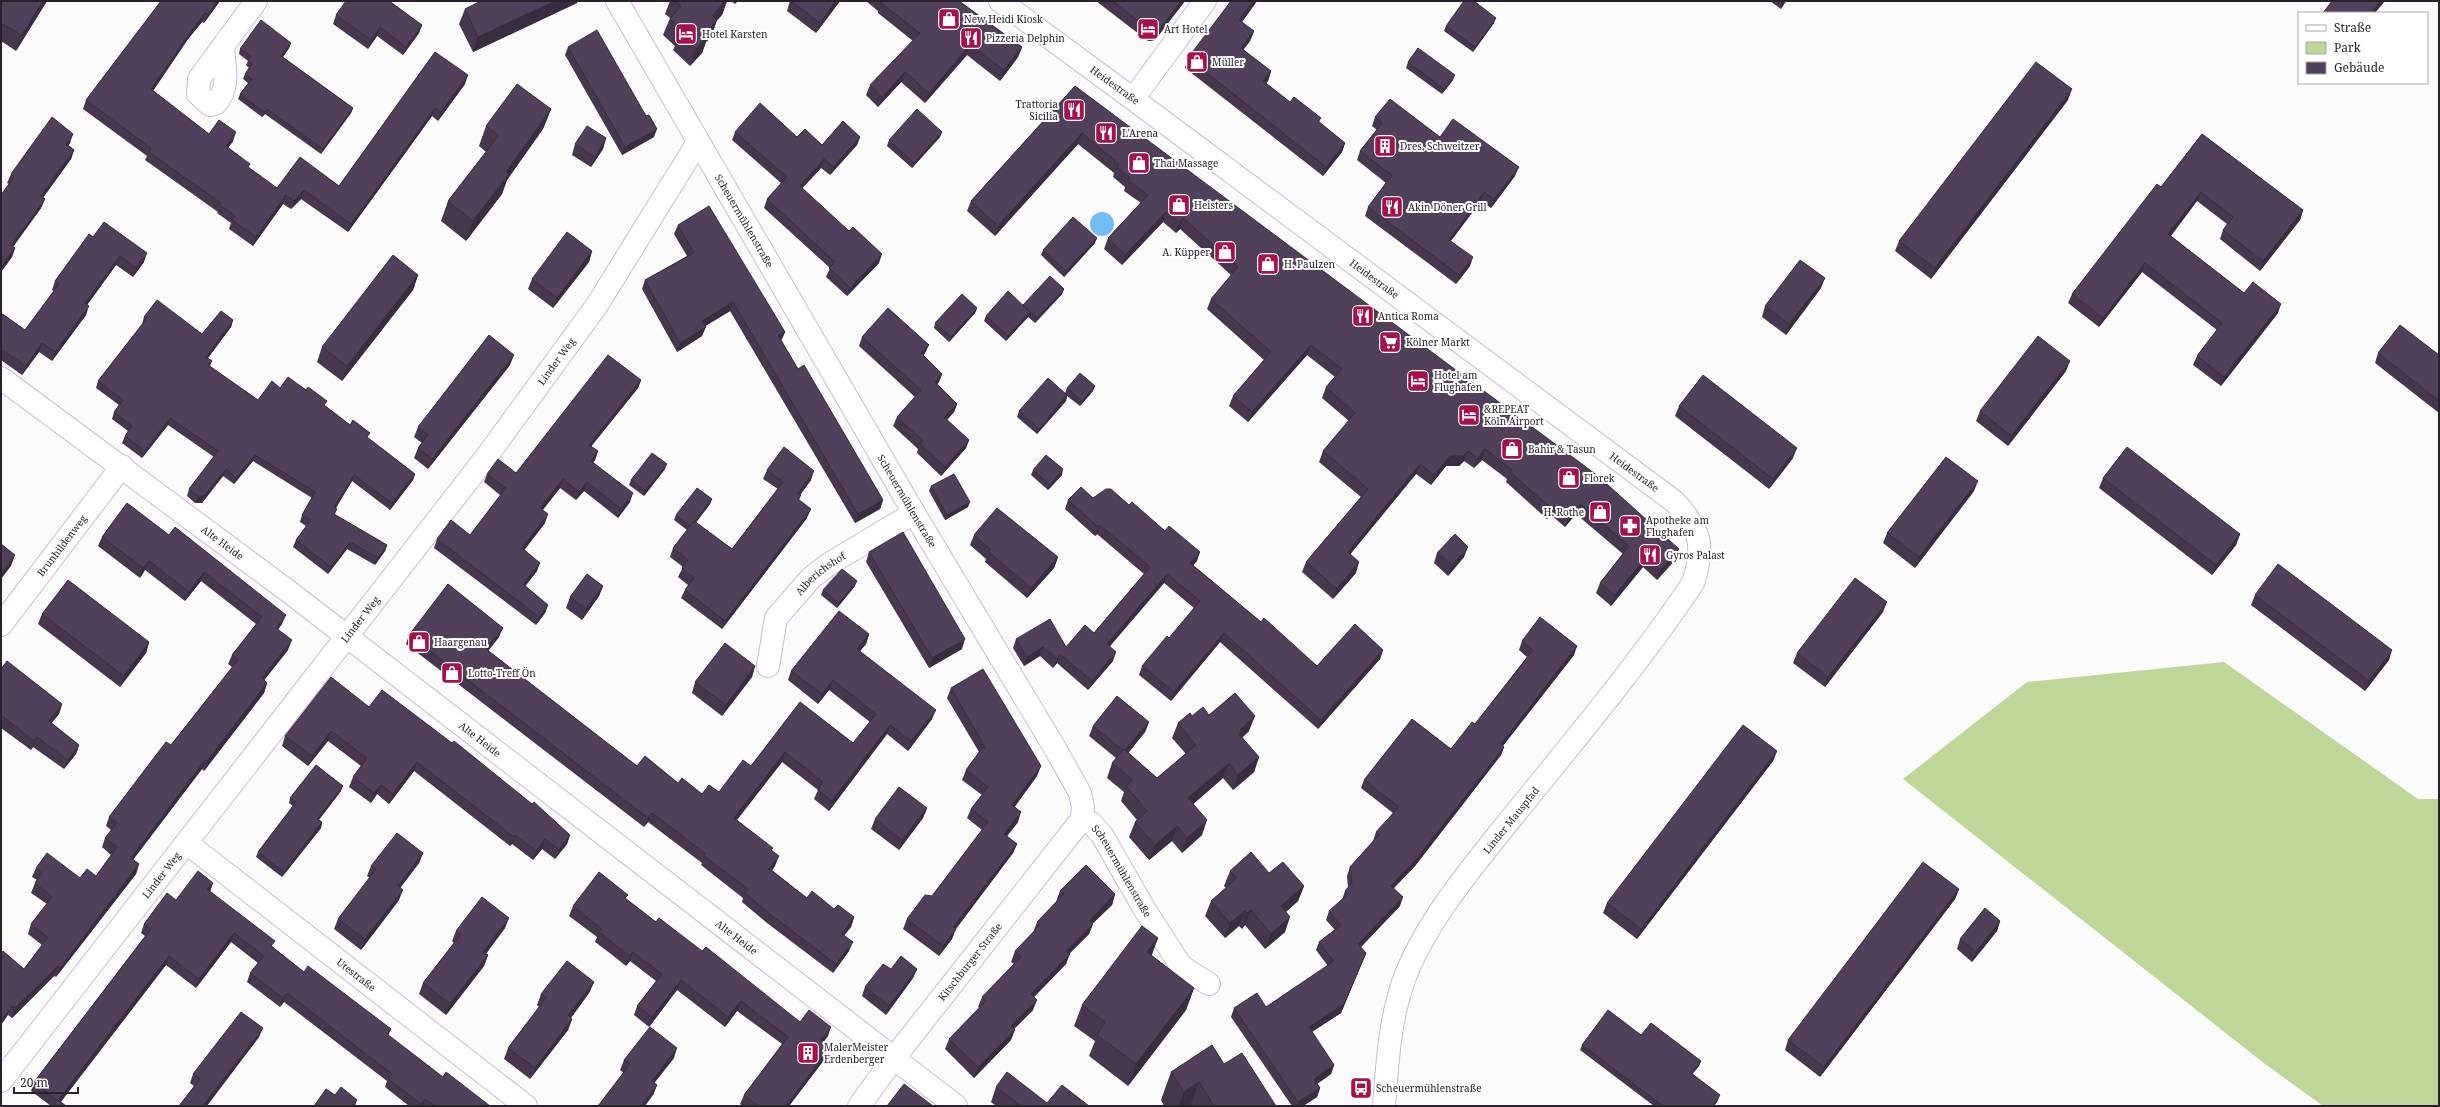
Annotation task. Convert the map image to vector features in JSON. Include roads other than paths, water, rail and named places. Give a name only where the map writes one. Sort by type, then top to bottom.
[{"type":"street","points":[[223,49],[256,1]]},
{"type":"street","name":"Scheuermühlenstraße","points":[[617,1],[914,513],[1080,793],[1083,807],[1082,819],[1091,823],[1102,835],[1145,910],[1181,966],[1209,984]]},
{"type":"street","name":"Heidestraße","points":[[1000,1],[1675,502],[1691,520],[1699,537],[1700,562]]},
{"type":"street","points":[[1133,99],[1205,1]]},
{"type":"street","name":"Linder Weg","points":[[1,1081],[188,844],[488,456],[558,360],[625,263],[698,142]]},
{"type":"street","name":"Alte Heide","points":[[1,378],[122,466],[347,637],[956,1106]]},
{"type":"street","name":"Brunhildenweg","points":[[1,625],[122,466]]},
{"type":"street","name":"Alberichshof","points":[[768,666],[776,618],[811,578],[829,564],[914,513]]},
{"type":"street","name":"Linder Mauspfad","points":[[1384,1106],[1389,1044],[1400,991],[1418,949],[1480,858],[1679,604],[1693,583],[1700,562]]},
{"type":"street","name":"Kitschburger Straße","points":[[859,1106],[894,1058],[1082,819]]},
{"type":"street","name":"Utestraße","points":[[188,844],[526,1106]]},
{"type":"water","points":[[1102,212],[1107,213],[1113,219],[1113,229],[1107,235],[1102,236],[1097,235],[1091,229],[1090,224],[1091,219],[1097,213]]},
{"type":"place","name":"New Heidi Kiosk","points":[[949,19]]},
{"type":"place","name":"Art Hotel","points":[[1148,29]]},
{"type":"place","name":"Hotel Karsten","points":[[686,34]]},
{"type":"place","name":"Pizzeria Delphin","points":[[971,38]]},
{"type":"place","name":"Müller","points":[[1197,62]]},
{"type":"place","name":"Trattoria Sicilia","points":[[1074,110]]},
{"type":"place","name":"L'Arena","points":[[1106,133]]},
{"type":"place","name":"Dres. Schweitzer","points":[[1385,146]]},
{"type":"place","name":"Thai Massage","points":[[1139,163]]},
{"type":"place","name":"Heisters","points":[[1179,205]]},
{"type":"place","name":"Akin Döner Grill","points":[[1392,207]]},
{"type":"place","name":"A. Küpper","points":[[1225,252]]},
{"type":"place","name":"H. Paulzen","points":[[1268,264]]},
{"type":"place","name":"Antica Roma","points":[[1363,316]]},
{"type":"place","name":"Kölner Markt","points":[[1390,342]]},
{"type":"place","name":"Hotel am Flughafen","points":[[1418,381]]},
{"type":"place","name":"&REPEAT Köln Airport","points":[[1469,415]]},
{"type":"place","name":"Bahir & Tasun","points":[[1512,449]]},
{"type":"place","name":"Florek","points":[[1569,478]]},
{"type":"place","name":"H. Rothe","points":[[1600,512]]},
{"type":"place","name":"Apotheke am Flughafen","points":[[1630,526]]},
{"type":"place","name":"Gyros Palast","points":[[1650,555]]},
{"type":"place","name":"Haargenau","points":[[419,642]]},
{"type":"place","name":"Lotto-Treff Ön","points":[[452,673]]},
{"type":"place","name":"MalerMeister Erdenberger","points":[[808,1053]]},
{"type":"place","name":"Scheuermühlenstraße","points":[[1361,1088]]}]
